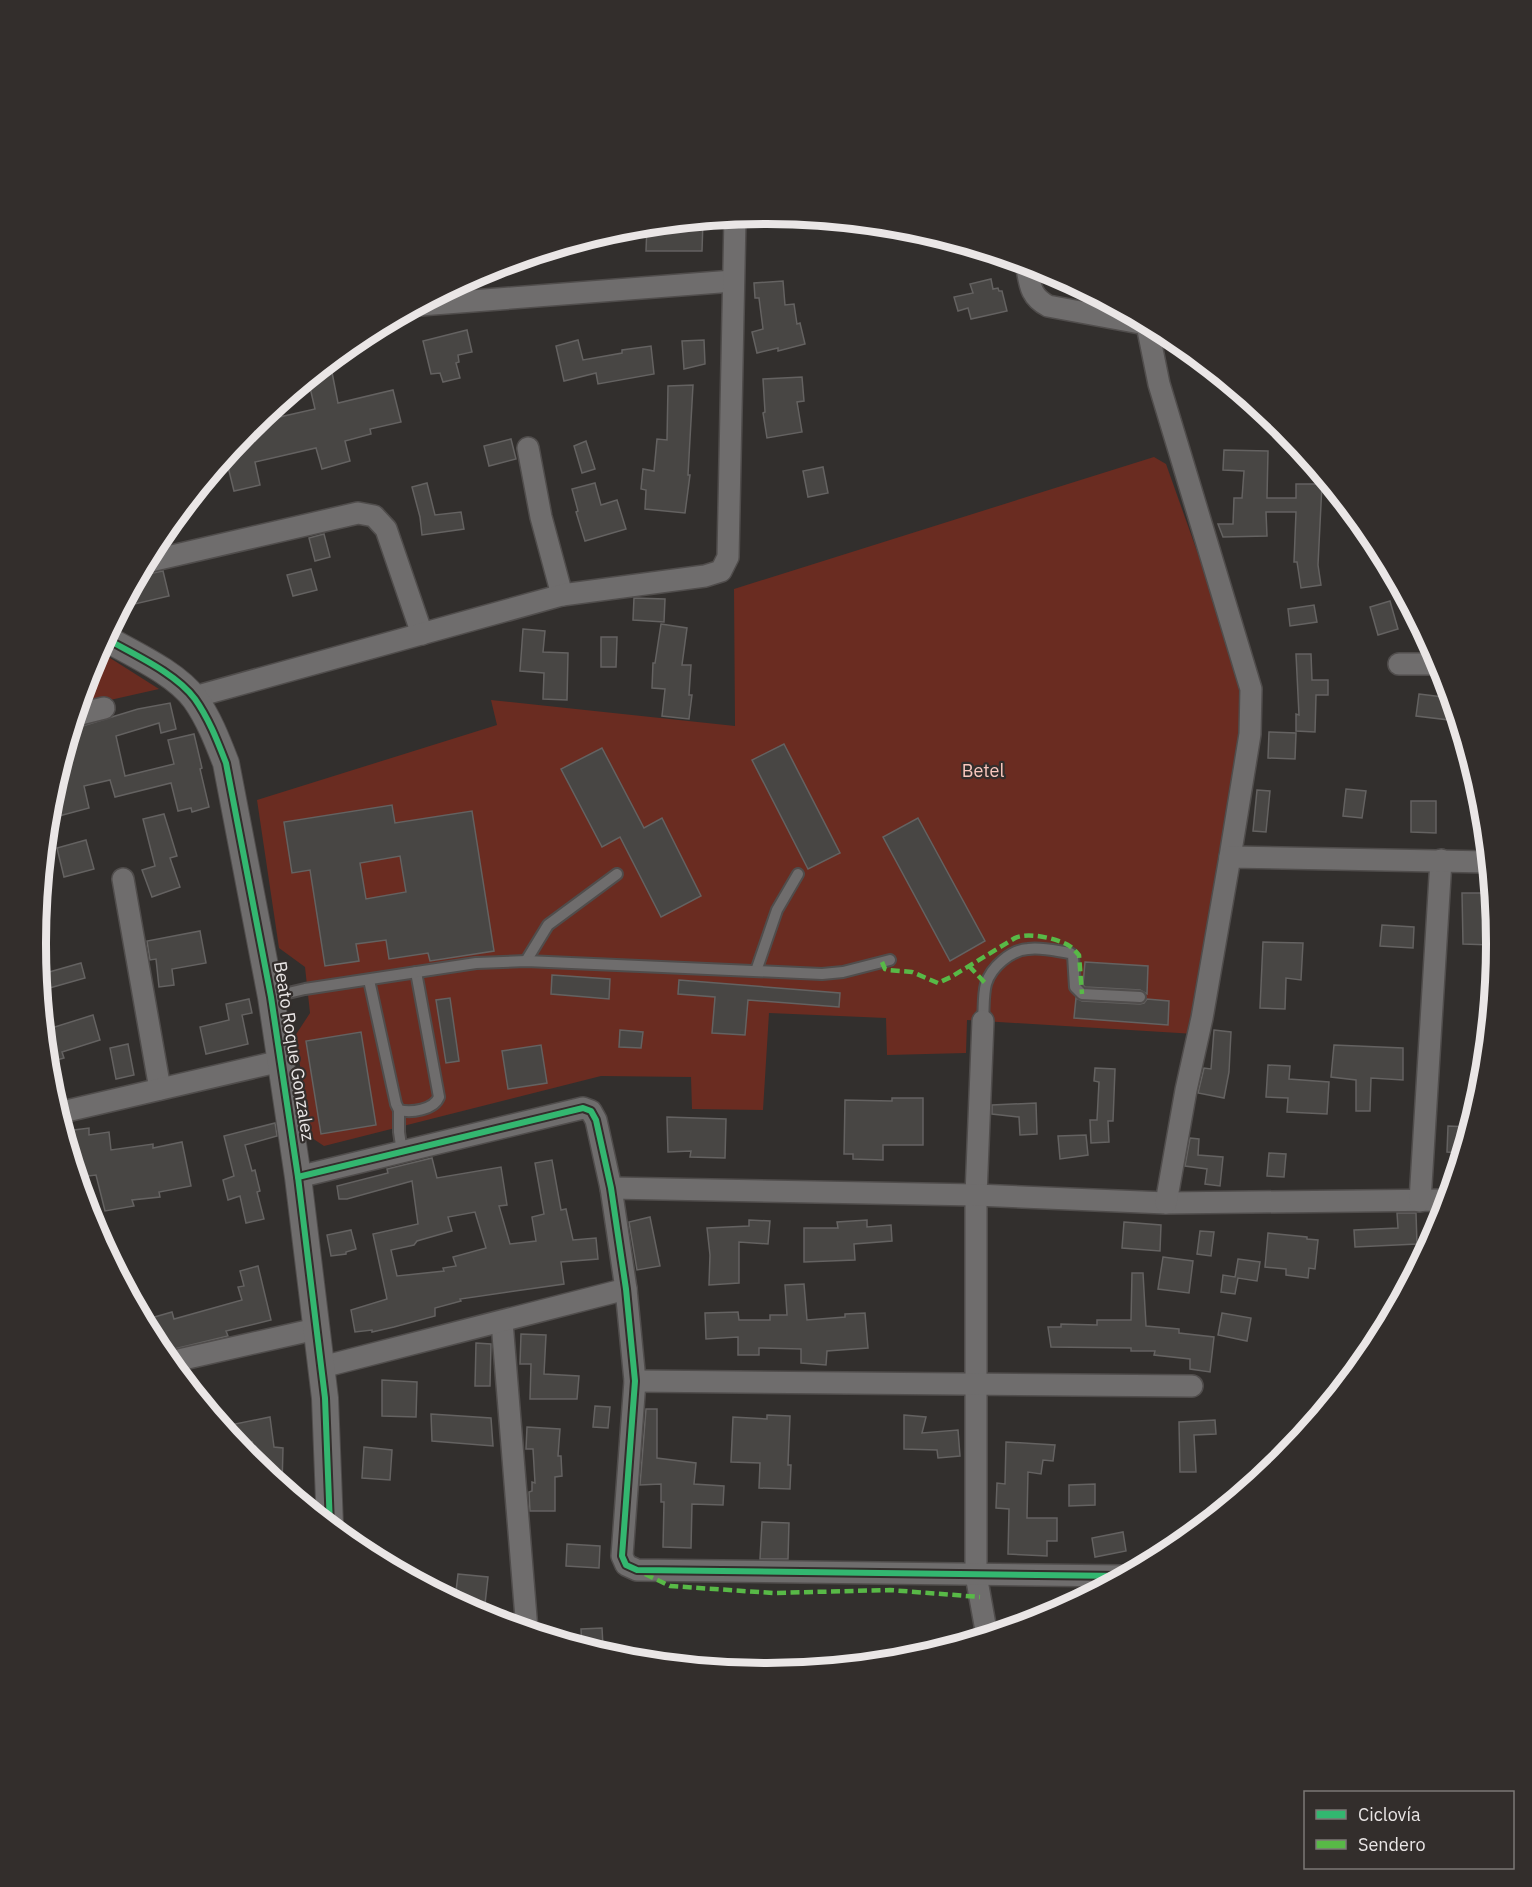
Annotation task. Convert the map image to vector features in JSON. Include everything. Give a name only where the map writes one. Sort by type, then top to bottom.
[{"type":"street","points":[[194,697],[562,595],[705,576],[722,571],[728,557],[735,225]]},
{"type":"street","points":[[1028,274],[1031,289],[1037,301],[1048,306],[1128,321]]},
{"type":"street","points":[[437,304],[733,281]]},
{"type":"street","points":[[1151,335],[1159,384],[1251,689],[1250,734],[1230,857],[1166,1203]]},
{"type":"street","points":[[528,448],[541,517],[562,595]]},
{"type":"street","points":[[159,559],[358,513],[374,516],[386,529],[422,634]]},
{"type":"street","name":"Beato Roque Gonzalez","points":[[113,643],[168,675],[194,697],[212,727],[226,763],[271,997],[298,1177],[325,1398],[330,1515]]},
{"type":"street","points":[[1399,664],[1429,664]]},
{"type":"street","points":[[85,713],[104,708]]},
{"type":"street","points":[[1230,857],[1480,862]]},
{"type":"street","points":[[1420,1201],[1441,860]]},
{"type":"street","points":[[123,879],[160,1089]]},
{"type":"street","points":[[983,1022],[976,1195],[976,1575],[986,1628]]},
{"type":"street","points":[[66,1111],[281,1061]]},
{"type":"street","points":[[298,1177],[583,1108],[591,1111],[596,1120],[611,1188],[626,1290],[635,1381],[622,1556],[626,1565],[637,1570],[1109,1576]]},
{"type":"street","points":[[611,1188],[976,1195],[1166,1203],[1438,1200]]},
{"type":"street","points":[[322,1367],[626,1290]]},
{"type":"street","points":[[502,1322],[526,1622]]},
{"type":"street","points":[[180,1360],[316,1329]]},
{"type":"street","points":[[635,1381],[1192,1386]]},
{"type":"lane","points":[[526,961],[548,925],[617,874]]},
{"type":"lane","points":[[756,971],[777,910],[798,874]]},
{"type":"lane","points":[[983,1022],[986,984],[991,972],[996,966],[1024,949],[1038,948],[1070,952],[1073,955],[1075,987],[1082,994],[1140,997]]},
{"type":"lane","points":[[271,997],[476,963],[526,961],[822,974],[843,972],[890,960]]},
{"type":"lane","points":[[399,1110],[407,1112],[431,1106],[437,1102],[439,1097],[416,972]]},
{"type":"lane","points":[[369,980],[399,1110],[402,1152]]},
{"type":"green space","name":"Betel","points":[[1154,457],[1166,464],[1246,689],[1195,1034],[967,1020],[966,1053],[887,1055],[886,1018],[769,1013],[763,1110],[692,1109],[691,1077],[601,1076],[324,1146],[312,1138],[295,1036],[310,1013],[305,967],[279,948],[257,800],[497,725],[491,700],[735,726],[734,589]]},
{"type":"green space","points":[[107,656],[159,689],[88,705]]},
{"type":"building","points":[[703,227],[702,251],[646,251],[647,234]]},
{"type":"building","points":[[991,279],[993,289],[998,288],[1002,291],[1007,311],[971,319],[968,308],[958,311],[954,297],[973,293],[970,284]]},
{"type":"building","points":[[783,281],[785,305],[794,304],[797,324],[800,323],[805,344],[778,351],[778,348],[757,353],[752,332],[763,329],[759,298],[755,298],[754,283]]},
{"type":"building","points":[[467,330],[472,352],[458,355],[459,362],[456,363],[460,378],[443,382],[440,373],[431,374],[423,341]]},
{"type":"building","points":[[578,340],[583,360],[622,353],[622,350],[651,346],[654,374],[598,384],[596,373],[564,381],[556,346]]},
{"type":"building","points":[[704,340],[705,364],[684,369],[682,341]]},
{"type":"building","points":[[332,370],[338,403],[393,390],[401,422],[370,429],[371,434],[345,441],[350,461],[322,469],[316,448],[255,462],[260,485],[234,491],[226,467],[257,435],[276,418],[315,409],[310,388]]},
{"type":"building","points":[[802,377],[804,401],[797,402],[802,432],[767,438],[763,413],[765,412],[763,379]]},
{"type":"building","points":[[693,385],[688,475],[690,475],[685,513],[645,509],[646,490],[641,489],[643,469],[654,471],[657,439],[667,440],[668,386]]},
{"type":"building","points":[[511,439],[516,459],[489,466],[484,446]]},
{"type":"building","points":[[586,441],[595,469],[582,473],[574,446]]},
{"type":"building","points":[[1224,450],[1268,451],[1267,498],[1296,498],[1296,484],[1320,484],[1322,487],[1318,565],[1321,585],[1301,588],[1297,562],[1294,562],[1296,512],[1266,512],[1267,536],[1223,537],[1218,524],[1233,524],[1234,498],[1242,498],[1244,471],[1223,470]]},
{"type":"building","points":[[823,467],[828,493],[808,497],[803,471]]},
{"type":"building","points":[[427,483],[435,515],[461,512],[464,529],[422,535],[412,487]]},
{"type":"building","points":[[595,483],[601,505],[617,500],[626,529],[585,541],[572,489]]},
{"type":"building","points":[[324,534],[330,557],[315,561],[309,538]]},
{"type":"building","points":[[311,569],[317,590],[293,596],[287,575]]},
{"type":"building","points":[[163,571],[169,596],[132,605],[143,584],[149,574]]},
{"type":"building","points":[[634,598],[665,599],[664,622],[633,620]]},
{"type":"building","points":[[1390,601],[1398,629],[1378,635],[1370,607]]},
{"type":"building","points":[[1314,605],[1317,622],[1290,626],[1288,609]]},
{"type":"building","points":[[661,624],[687,628],[682,665],[691,665],[689,695],[692,695],[689,719],[662,716],[665,689],[652,688],[653,663],[655,663]]},
{"type":"building","points":[[523,629],[545,631],[543,652],[568,653],[567,700],[543,699],[544,673],[520,671]]},
{"type":"building","points":[[601,637],[617,637],[616,667],[601,667]]},
{"type":"building","points":[[1296,654],[1311,654],[1312,680],[1328,680],[1328,695],[1316,695],[1315,732],[1296,731],[1296,714],[1299,715]]},
{"type":"building","points":[[1419,694],[1441,697],[1449,720],[1416,716]]},
{"type":"building","points":[[170,703],[176,729],[161,733],[159,723],[116,736],[125,776],[174,764],[168,740],[194,734],[209,807],[192,812],[191,808],[178,811],[171,783],[115,797],[110,780],[84,786],[89,808],[58,816],[71,757],[80,727],[138,709]]},
{"type":"building","points":[[1269,732],[1296,733],[1295,759],[1268,758]]},
{"type":"building","points":[[784,744],[840,853],[808,869],[752,760]]},
{"type":"building","points":[[602,748],[644,828],[662,818],[701,896],[661,917],[620,837],[602,847],[561,769]]},
{"type":"building","points":[[1346,789],[1366,791],[1362,818],[1343,816]]},
{"type":"building","points":[[1257,790],[1270,791],[1266,832],[1253,831]]},
{"type":"building","points":[[1411,801],[1436,801],[1436,833],[1411,832]]},
{"type":"building","points":[[392,805],[395,823],[472,811],[494,951],[430,961],[428,953],[389,959],[386,940],[356,944],[359,961],[325,966],[310,870],[292,873],[284,822]],"holes":[[[400,856],[406,892],[366,899],[360,863]]]},
{"type":"building","points":[[164,814],[177,856],[170,858],[180,887],[152,897],[142,870],[155,866],[143,819]]},
{"type":"building","points":[[918,818],[985,941],[950,961],[883,837]]},
{"type":"building","points":[[86,840],[94,869],[64,877],[57,848]]},
{"type":"building","points":[[1462,893],[1484,893],[1486,945],[1463,944]]},
{"type":"building","points":[[1382,925],[1414,927],[1413,948],[1380,946]]},
{"type":"building","points":[[200,931],[206,963],[172,969],[174,985],[159,987],[156,959],[150,960],[147,941]]},
{"type":"building","points":[[1263,942],[1303,943],[1301,980],[1286,978],[1285,1009],[1260,1008]]},
{"type":"building","points":[[1085,962],[1148,966],[1147,994],[1140,990],[1085,987],[1083,985]]},
{"type":"building","points":[[81,963],[85,978],[48,988],[47,973]]},
{"type":"building","points":[[552,975],[610,979],[609,999],[551,994]]},
{"type":"building","points":[[679,980],[840,993],[839,1007],[748,1000],[745,1035],[712,1033],[715,997],[678,994]]},
{"type":"building","points":[[450,998],[459,1061],[446,1063],[436,1000]]},
{"type":"building","points":[[1076,998],[1082,1001],[1140,1004],[1147,999],[1169,1001],[1168,1025],[1074,1018]]},
{"type":"building","points":[[249,999],[252,1013],[242,1015],[248,1044],[206,1054],[200,1027],[229,1020],[226,1004]]},
{"type":"building","points":[[93,1015],[100,1040],[62,1052],[64,1058],[56,1060],[52,1028]]},
{"type":"building","points":[[620,1030],[643,1032],[641,1048],[619,1047]]},
{"type":"building","points":[[1214,1030],[1231,1032],[1229,1072],[1224,1098],[1198,1093],[1204,1068],[1211,1069]]},
{"type":"building","points":[[361,1032],[376,1125],[321,1134],[306,1041]]},
{"type":"building","points":[[128,1044],[134,1075],[116,1079],[110,1048]]},
{"type":"building","points":[[541,1045],[547,1083],[508,1089],[502,1051]]},
{"type":"building","points":[[1334,1045],[1403,1048],[1403,1080],[1371,1078],[1370,1111],[1356,1111],[1356,1080],[1331,1077]]},
{"type":"building","points":[[1268,1065],[1290,1066],[1289,1079],[1329,1082],[1327,1114],[1287,1112],[1288,1098],[1266,1097]]},
{"type":"building","points":[[1095,1068],[1115,1069],[1113,1121],[1108,1121],[1109,1142],[1091,1143],[1090,1120],[1097,1120],[1099,1082],[1094,1081]]},
{"type":"building","points":[[892,1098],[923,1098],[923,1145],[883,1145],[883,1160],[853,1159],[853,1154],[844,1154],[845,1100],[892,1101]]},
{"type":"building","points":[[1036,1103],[1037,1134],[1020,1135],[1019,1117],[992,1114],[992,1105]]},
{"type":"building","points":[[667,1117],[726,1119],[725,1158],[690,1157],[691,1151],[668,1152]]},
{"type":"building","points":[[275,1123],[277,1136],[245,1145],[252,1171],[255,1170],[260,1191],[257,1192],[264,1219],[246,1223],[240,1196],[228,1200],[223,1180],[234,1176],[224,1136]]},
{"type":"building","points":[[1448,1126],[1462,1127],[1454,1152],[1447,1152]]},
{"type":"building","points":[[89,1128],[89,1135],[109,1132],[111,1150],[153,1144],[153,1148],[182,1142],[191,1186],[159,1192],[160,1197],[132,1200],[134,1206],[105,1211],[96,1175],[85,1176],[76,1146],[74,1130]]},
{"type":"building","points":[[1086,1135],[1088,1155],[1060,1159],[1058,1136]]},
{"type":"building","points":[[1190,1138],[1199,1139],[1198,1155],[1223,1157],[1220,1186],[1205,1184],[1207,1169],[1185,1166]]},
{"type":"building","points":[[1269,1153],[1286,1154],[1284,1177],[1267,1176]]},
{"type":"building","points":[[432,1158],[437,1178],[501,1167],[507,1205],[499,1206],[510,1244],[536,1241],[532,1217],[544,1214],[535,1163],[552,1160],[561,1210],[566,1209],[573,1240],[596,1238],[598,1259],[561,1262],[564,1284],[460,1299],[461,1301],[435,1308],[435,1316],[372,1332],[372,1330],[355,1332],[351,1310],[387,1299],[373,1234],[418,1224],[412,1181],[347,1199],[339,1199],[337,1186],[388,1173],[387,1169]],"holes":[[[475,1212],[486,1248],[453,1257],[456,1266],[443,1268],[444,1271],[397,1276],[391,1250],[414,1245],[417,1241],[452,1231],[448,1217]]]},
{"type":"building","points":[[1397,1213],[1416,1213],[1417,1244],[1355,1247],[1354,1230],[1398,1228]]},
{"type":"building","points":[[650,1217],[660,1266],[637,1270],[629,1222]]},
{"type":"building","points":[[749,1220],[770,1221],[768,1244],[739,1242],[739,1283],[709,1285],[710,1255],[707,1228],[749,1226]]},
{"type":"building","points":[[867,1220],[867,1227],[891,1225],[892,1241],[854,1244],[855,1260],[804,1262],[804,1228],[838,1228],[837,1222]]},
{"type":"building","points":[[1124,1222],[1161,1225],[1160,1251],[1122,1248]]},
{"type":"building","points":[[351,1230],[356,1249],[346,1254],[331,1256],[327,1235]]},
{"type":"building","points":[[1200,1231],[1214,1232],[1211,1256],[1197,1254]]},
{"type":"building","points":[[1268,1233],[1318,1240],[1315,1269],[1309,1268],[1308,1278],[1286,1275],[1286,1269],[1265,1267]]},
{"type":"building","points":[[1163,1257],[1193,1261],[1189,1293],[1158,1289]]},
{"type":"building","points":[[1238,1259],[1260,1262],[1257,1281],[1238,1278],[1235,1294],[1221,1292],[1223,1275],[1235,1277]]},
{"type":"building","points":[[258,1266],[271,1320],[226,1331],[228,1336],[172,1349],[152,1318],[172,1312],[174,1319],[242,1300],[238,1287],[244,1286],[240,1271]]},
{"type":"building","points":[[1132,1273],[1143,1273],[1146,1326],[1179,1329],[1179,1333],[1214,1337],[1210,1372],[1190,1369],[1190,1359],[1154,1355],[1155,1351],[1131,1351],[1131,1348],[1051,1347],[1048,1327],[1061,1327],[1061,1324],[1097,1325],[1097,1320],[1131,1320]]},
{"type":"building","points":[[804,1284],[807,1320],[865,1313],[868,1348],[827,1351],[826,1365],[801,1363],[801,1349],[759,1348],[759,1355],[738,1355],[738,1337],[706,1339],[705,1313],[738,1312],[739,1320],[770,1320],[770,1315],[787,1315],[785,1285]]},
{"type":"building","points":[[1222,1313],[1251,1318],[1247,1341],[1218,1335]]},
{"type":"building","points":[[521,1334],[546,1335],[544,1374],[579,1376],[577,1399],[530,1399],[531,1364],[520,1364]]},
{"type":"building","points":[[476,1343],[491,1344],[490,1386],[475,1386]]},
{"type":"building","points":[[382,1380],[417,1382],[416,1417],[382,1416]]},
{"type":"building","points":[[595,1406],[610,1407],[608,1428],[593,1427]]},
{"type":"building","points":[[646,1409],[657,1409],[657,1458],[696,1463],[694,1484],[724,1486],[723,1505],[692,1504],[691,1548],[663,1547],[664,1502],[661,1502],[661,1484],[640,1485]]},
{"type":"building","points":[[431,1414],[491,1418],[493,1446],[432,1441]]},
{"type":"building","points":[[767,1415],[790,1416],[788,1465],[791,1465],[790,1489],[759,1488],[760,1463],[731,1462],[733,1417],[767,1419]]},
{"type":"building","points":[[904,1415],[926,1417],[922,1433],[958,1430],[960,1456],[938,1458],[937,1450],[904,1449]]},
{"type":"building","points":[[270,1417],[274,1447],[283,1448],[282,1475],[252,1446],[252,1442],[248,1443],[247,1438],[244,1438],[236,1429],[235,1424]]},
{"type":"building","points":[[1215,1420],[1216,1434],[1194,1435],[1196,1472],[1180,1472],[1179,1422]]},
{"type":"building","points":[[527,1427],[560,1429],[558,1456],[561,1456],[562,1476],[555,1477],[555,1511],[530,1511],[529,1492],[532,1491],[532,1482],[535,1483],[533,1449],[526,1449]]},
{"type":"building","points":[[1006,1442],[1055,1445],[1053,1461],[1043,1460],[1041,1474],[1028,1472],[1027,1518],[1057,1518],[1057,1541],[1047,1541],[1047,1556],[1008,1554],[1009,1509],[996,1508],[997,1483],[1005,1484]]},
{"type":"building","points":[[364,1447],[392,1450],[390,1480],[362,1478]]},
{"type":"building","points":[[1095,1484],[1095,1505],[1069,1506],[1069,1485]]},
{"type":"building","points":[[762,1522],[789,1523],[788,1559],[760,1559]]},
{"type":"building","points":[[1123,1532],[1126,1551],[1095,1557],[1092,1538]]},
{"type":"building","points":[[567,1544],[600,1546],[599,1568],[566,1566]]},
{"type":"building","points":[[458,1574],[488,1577],[485,1604],[456,1592]]},
{"type":"building","points":[[602,1628],[603,1643],[582,1638],[581,1629]]},
{"type":"marked path","points":[[882,962],[885,969],[912,972],[938,983],[1015,938],[1020,936],[1042,937],[1068,945],[1079,955],[1082,994]]},
{"type":"marked path","points":[[969,966],[986,984]]},
{"type":"marked path","points":[[645,1574],[670,1586],[773,1593],[890,1590],[980,1597]]},
{"type":"cycle path","points":[[113,642],[166,672],[187,690],[204,714],[226,763],[271,997],[298,1177],[325,1398],[330,1515]]},
{"type":"cycle path","points":[[298,1177],[583,1108],[591,1111],[596,1120],[611,1188],[626,1289],[635,1381],[622,1556],[626,1565],[637,1570],[1109,1576]]}]
